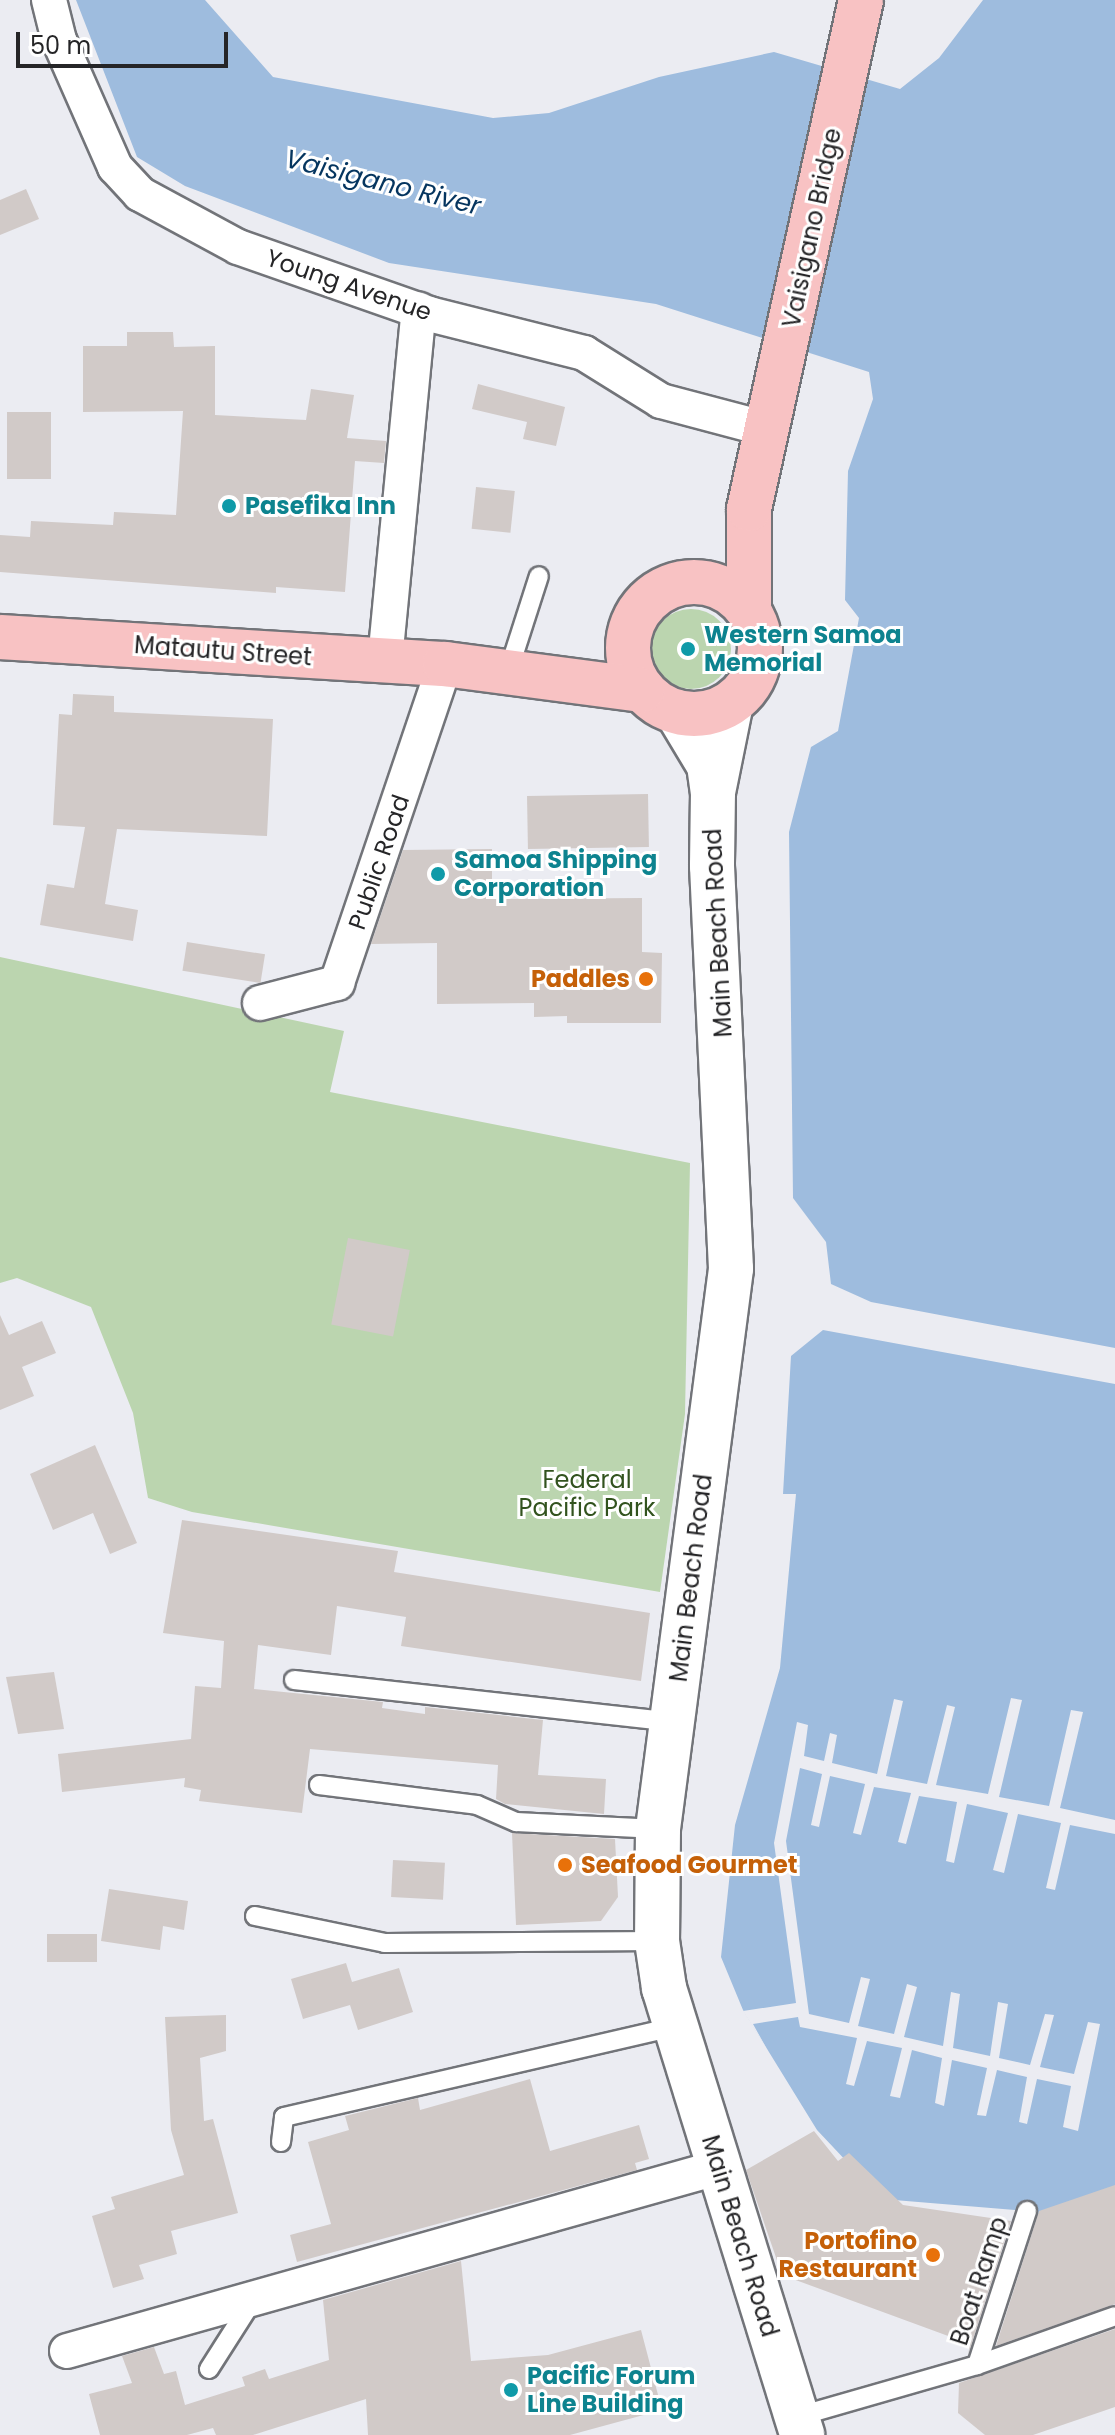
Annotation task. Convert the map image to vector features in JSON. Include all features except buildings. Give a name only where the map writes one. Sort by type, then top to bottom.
[{"type":"main road","name":"Vaisigano Bridge","points":[[771,418],[861,0]]},
{"type":"main road","points":[[660,701],[714,711],[731,703],[745,690],[760,657],[749,610],[749,509],[771,418]]},
{"type":"main road","points":[[713,792],[709,765],[660,701],[631,670],[629,638],[642,607],[658,592],[704,581],[749,509]]},
{"type":"main road","points":[[704,581],[749,610]]},
{"type":"main road","name":"Matautu Street","points":[[0,637],[445,664],[511,663],[596,655],[629,638]]},
{"type":"main road","name":"Matautu Street","points":[[445,664],[660,701]]},
{"type":"main road","name":"Main Beach Road","points":[[731,703],[713,792],[731,1269],[658,1829],[657,1941],[677,2026],[799,2426]]},
{"type":"street","name":"Young Avenue","points":[[49,0],[59,40],[115,167],[140,194],[238,247],[419,310],[584,353],[661,401],[771,418]]},
{"type":"street","points":[[385,660],[419,310]]},
{"type":"street","name":"Public Road","points":[[260,1003],[337,983],[445,664]]},
{"type":"street","points":[[67,2351],[720,2167]]},
{"type":"lane","points":[[511,663],[539,576]]},
{"type":"lane","points":[[294,1680],[672,1722]]},
{"type":"lane","points":[[319,1785],[477,1805],[516,1822],[658,1829]]},
{"type":"lane","points":[[255,1916],[385,1943],[657,1941]]},
{"type":"lane","points":[[281,2142],[284,2117],[677,2026]]},
{"type":"lane","name":"Boat Ramp","points":[[977,2365],[1027,2211]]},
{"type":"lane","points":[[209,2369],[255,2298]]},
{"type":"lane","points":[[799,2426],[1115,2316]]},
{"type":"green space","points":[[691,609],[706,612],[719,621],[728,634],[731,649],[728,664],[719,677],[706,686],[691,689],[676,686],[663,677],[654,664],[651,649],[654,634],[663,621],[676,612]]},
{"type":"green space","name":"Federal Pacific Park","points":[[0,957],[344,1031],[330,1092],[690,1163],[685,1414],[660,1592],[192,1512],[148,1498],[133,1413],[91,1307],[17,1278],[0,1283]]},
{"type":"water","name":"Vaisigano River","points":[[76,0],[205,0],[273,77],[493,118],[549,113],[659,77],[774,52],[900,89],[939,58],[983,0],[1115,0],[1115,1348],[871,1302],[831,1284],[826,1242],[793,1198],[789,832],[811,747],[838,731],[859,618],[845,600],[848,471],[873,399],[869,372],[656,304],[389,263],[185,186],[137,157]]},
{"type":"water","points":[[823,1330],[1115,1384],[1115,2222],[1063,2226],[1027,2211],[882,2199],[817,2130],[743,2010],[721,1957],[735,1825],[780,1668],[796,1494],[783,1494],[791,1356]]},
{"type":"pier","points":[[1011,1698],[1022,1700],[999,1797],[1049,1806],[1071,1710],[1083,1712],[1060,1808],[1115,1820],[1115,1834],[1070,1825],[1055,1890],[1046,1888],[1061,1823],[1018,1814],[1004,1873],[993,1870],[1008,1813],[967,1804],[954,1863],[946,1861],[957,1802],[919,1796],[906,1844],[898,1842],[911,1793],[874,1787],[861,1835],[853,1833],[865,1784],[830,1776],[819,1827],[811,1825],[822,1774],[800,1768],[786,1841],[809,2014],[849,2023],[861,1977],[870,1979],[858,2026],[894,2034],[907,1984],[917,1987],[904,2037],[943,2046],[951,1992],[960,1994],[953,2048],[990,2056],[998,2002],[1008,2004],[999,2058],[1030,2065],[1045,2014],[1054,2015],[1040,2067],[1074,2074],[1088,2022],[1100,2024],[1078,2131],[1063,2127],[1071,2086],[1037,2079],[1027,2124],[1019,2122],[1027,2077],[997,2070],[986,2116],[977,2115],[987,2068],[952,2060],[944,2106],[935,2103],[942,2058],[912,2050],[900,2098],[890,2096],[902,2048],[867,2041],[854,2086],[846,2084],[857,2038],[800,2027],[798,2017],[753,2024],[768,2051],[743,2011],[796,2003],[774,1843],[797,1722],[808,1725],[804,1756],[824,1761],[830,1733],[837,1735],[832,1763],[877,1774],[894,1699],[903,1701],[886,1776],[927,1784],[947,1705],[955,1707],[936,1785],[988,1794]]},
{"type":"place","name":"Pasefika Inn","points":[[229,506]]},
{"type":"place","name":"Western Samoa Memorial","points":[[688,649]]},
{"type":"place","name":"Samoa Shipping Corporation","points":[[438,874]]},
{"type":"place","name":"Paddles","points":[[646,979]]},
{"type":"place","name":"Seafood Gourmet","points":[[565,1865]]},
{"type":"place","name":"Portofino Restaurant","points":[[933,2255]]},
{"type":"place","name":"Pacific Forum Line Building","points":[[511,2390]]}]
